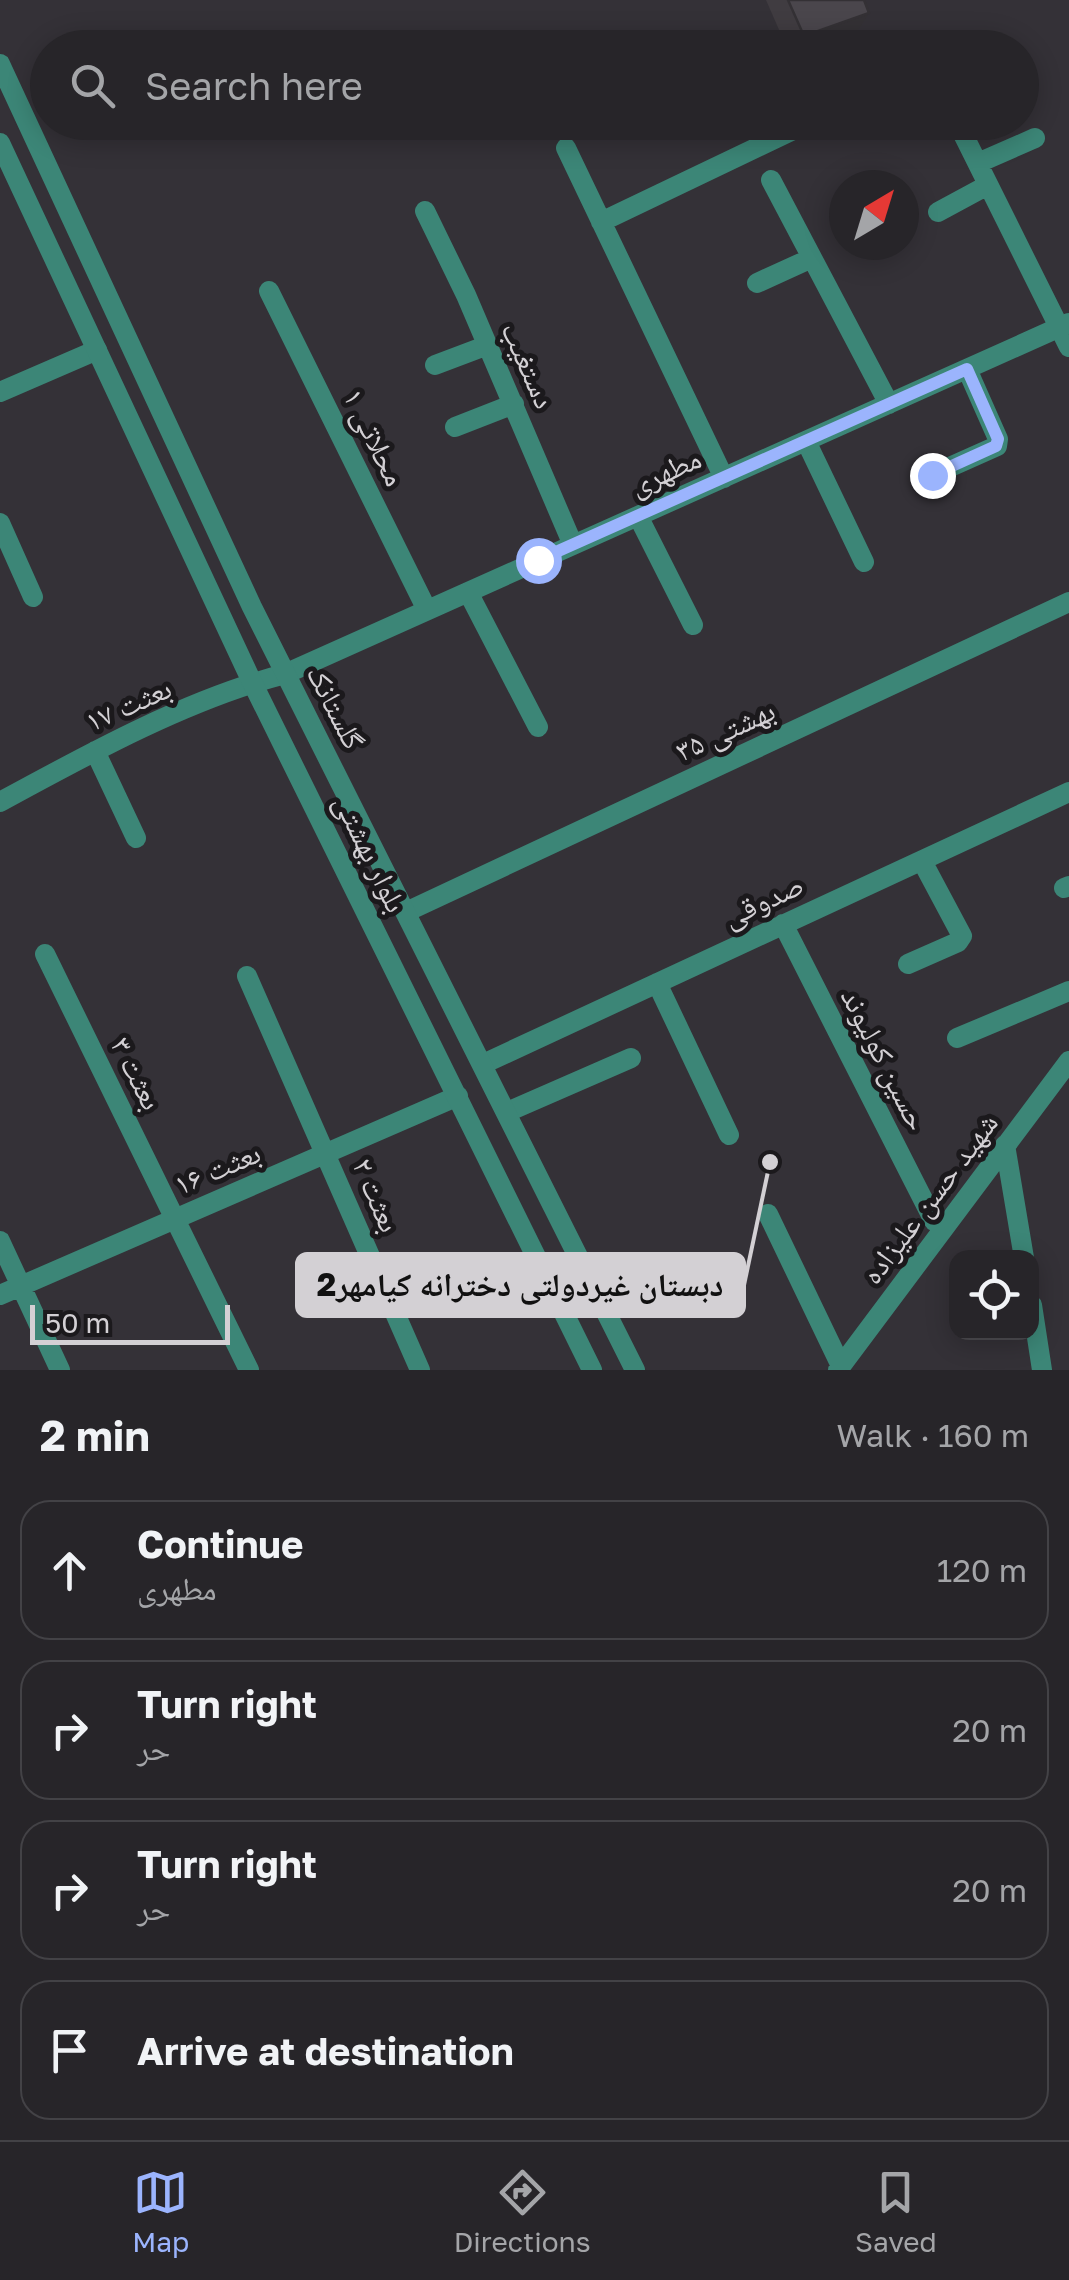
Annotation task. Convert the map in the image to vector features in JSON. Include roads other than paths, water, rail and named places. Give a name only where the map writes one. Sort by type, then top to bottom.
[{"type":"street","name":"گلستانک","points":[[0,64],[30,128]]},
{"type":"street","name":"گلستانک","points":[[36,140],[285,674],[635,1370]]},
{"type":"street","points":[[601,222],[772,140]]},
{"type":"street","points":[[966,140],[1066,332]]},
{"type":"street","points":[[978,163],[1030,140]]},
{"type":"street","name":"بلوار بهشتی","points":[[0,143],[252,682],[592,1370]]},
{"type":"street","points":[[566,148],[724,478]]},
{"type":"street","points":[[771,180],[889,404]]},
{"type":"street","points":[[938,212],[988,185]]},
{"type":"street","name":"دستغیب","points":[[425,211],[574,545]]},
{"type":"street","points":[[757,283],[812,258]]},
{"type":"street","name":"محلاتی ۱","points":[[269,291],[427,610]]},
{"type":"street","name":"مطهری","points":[[285,674],[967,369],[1066,332]]},
{"type":"street","points":[[436,364],[488,345]]},
{"type":"street","points":[[0,392],[98,350]]},
{"type":"street","points":[[932,475],[996,446],[998,439],[967,369]]},
{"type":"street","points":[[455,427],[514,404]]},
{"type":"street","points":[[806,440],[864,562]]},
{"type":"street","points":[[638,516],[694,625]]},
{"type":"street","points":[[0,523],[33,597]]},
{"type":"street","points":[[468,592],[538,727]]},
{"type":"street","name":"بهشتی ۳۵","points":[[406,912],[1069,602]]},
{"type":"street","name":"بعثت ۱۷","points":[[0,802],[95,751],[252,682],[285,674]]},
{"type":"street","points":[[95,751],[136,838]]},
{"type":"street","name":"صدوقی","points":[[483,1064],[1069,792]]},
{"type":"street","points":[[908,964],[958,942],[962,936],[922,861]]},
{"type":"street","name":"حسین کولیوند","points":[[783,924],[934,1221]]},
{"type":"street","name":"بعثت ۳","points":[[44,954],[249,1370]]},
{"type":"street","name":"بعثت ۲","points":[[247,976],[420,1370]]},
{"type":"street","points":[[657,982],[728,1135]]},
{"type":"street","points":[[958,1038],[1069,992]]},
{"type":"street","points":[[506,1112],[632,1058]]},
{"type":"street","name":"شهید حسن علیزاده","points":[[839,1368],[1069,1061]]},
{"type":"street","name":"بعثت ۱۶","points":[[0,1294],[458,1096]]},
{"type":"street","points":[[1005,1145],[1023,1250]]},
{"type":"street","points":[[768,1214],[839,1368]]},
{"type":"street","points":[[0,1241],[60,1370]]},
{"type":"street","points":[[1037,1340],[1042,1370]]},
{"type":"place","name":"دبستان غیردولتی دخترانه کیامهر2","points":[[770,1162]]}]
